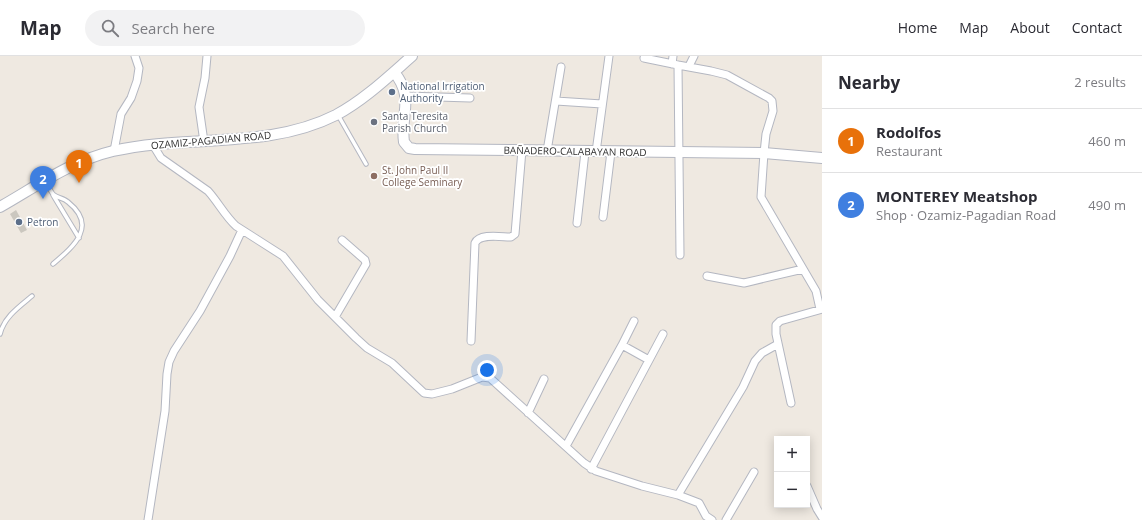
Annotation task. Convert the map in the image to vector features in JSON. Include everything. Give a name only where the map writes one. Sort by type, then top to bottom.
[{"type":"street","points":[[114,151],[121,114],[131,98],[137,81],[139,68],[135,56]]},
{"type":"street","points":[[204,142],[199,107],[205,78],[207,56]]},
{"type":"street","name":"OZAMIZ-PAGADIAN ROAD","points":[[0,207],[73,165],[114,151],[273,135],[309,126],[337,114],[358,101],[412,56]]},
{"type":"street","points":[[596,152],[609,56]]},
{"type":"street","points":[[673,56],[675,65],[680,255]]},
{"type":"street","points":[[689,66],[694,56]]},
{"type":"street","points":[[644,58],[675,65],[689,66],[727,76],[772,101],[773,111],[766,134],[761,197],[818,296],[821,309],[778,322],[775,328],[791,403]]},
{"type":"street","points":[[547,151],[561,67]]},
{"type":"street","name":"BAÑADERO-CALABAYAN ROAD","points":[[394,72],[402,84],[406,96],[404,142],[409,148],[423,150],[764,153],[822,158]]},
{"type":"street","points":[[406,96],[470,98]]},
{"type":"street","points":[[556,101],[602,104]]},
{"type":"street","points":[[153,146],[158,155],[164,161],[208,191],[230,220],[242,230],[283,256],[308,289],[335,317],[367,348],[392,363],[424,393],[432,394],[482,377],[493,380],[591,469],[700,503],[706,516],[712,520]]},
{"type":"street","points":[[471,341],[475,244],[477,240],[482,237],[512,237],[515,234],[522,150]]},
{"type":"street","points":[[577,222],[585,152]]},
{"type":"street","points":[[603,217],[611,152]]},
{"type":"street","points":[[148,520],[165,411],[169,362],[204,304],[230,256],[242,230]]},
{"type":"street","points":[[335,317],[366,264],[365,260],[342,240]]},
{"type":"street","points":[[708,276],[744,283],[803,269]]},
{"type":"street","points":[[566,446],[634,321]]},
{"type":"street","points":[[591,469],[663,334]]},
{"type":"street","points":[[678,495],[743,387],[754,361],[762,353],[778,344]]},
{"type":"street","points":[[622,345],[649,360]]},
{"type":"street","points":[[528,413],[544,379]]},
{"type":"street","points":[[726,520],[754,472]]},
{"type":"street","points":[[810,493],[822,517]]},
{"type":"lane","points":[[337,114],[366,164]]},
{"type":"lane","points":[[45,180],[79,238]]},
{"type":"lane","points":[[53,195],[60,197],[71,204],[81,218],[83,226],[79,238],[74,246],[53,264]]},
{"type":"lane","points":[[0,334],[8,317],[32,296]]},
{"type":"building","name":"Petron","points":[[16,210],[27,230],[21,233],[10,214]]},
{"type":"place","name":"National Irrigation Authority","points":[[392,92]]},
{"type":"place","name":"Santa Teresita Parish Church","points":[[374,122]]},
{"type":"place","name":"St. John Paul II College Seminary","points":[[374,176]]},
{"type":"place","name":"Rodolfos","points":[[79,183]]},
{"type":"place","name":"MONTEREY Meatshop","points":[[43,199]]},
{"type":"place","name":"Petron","points":[[19,222]]}]
